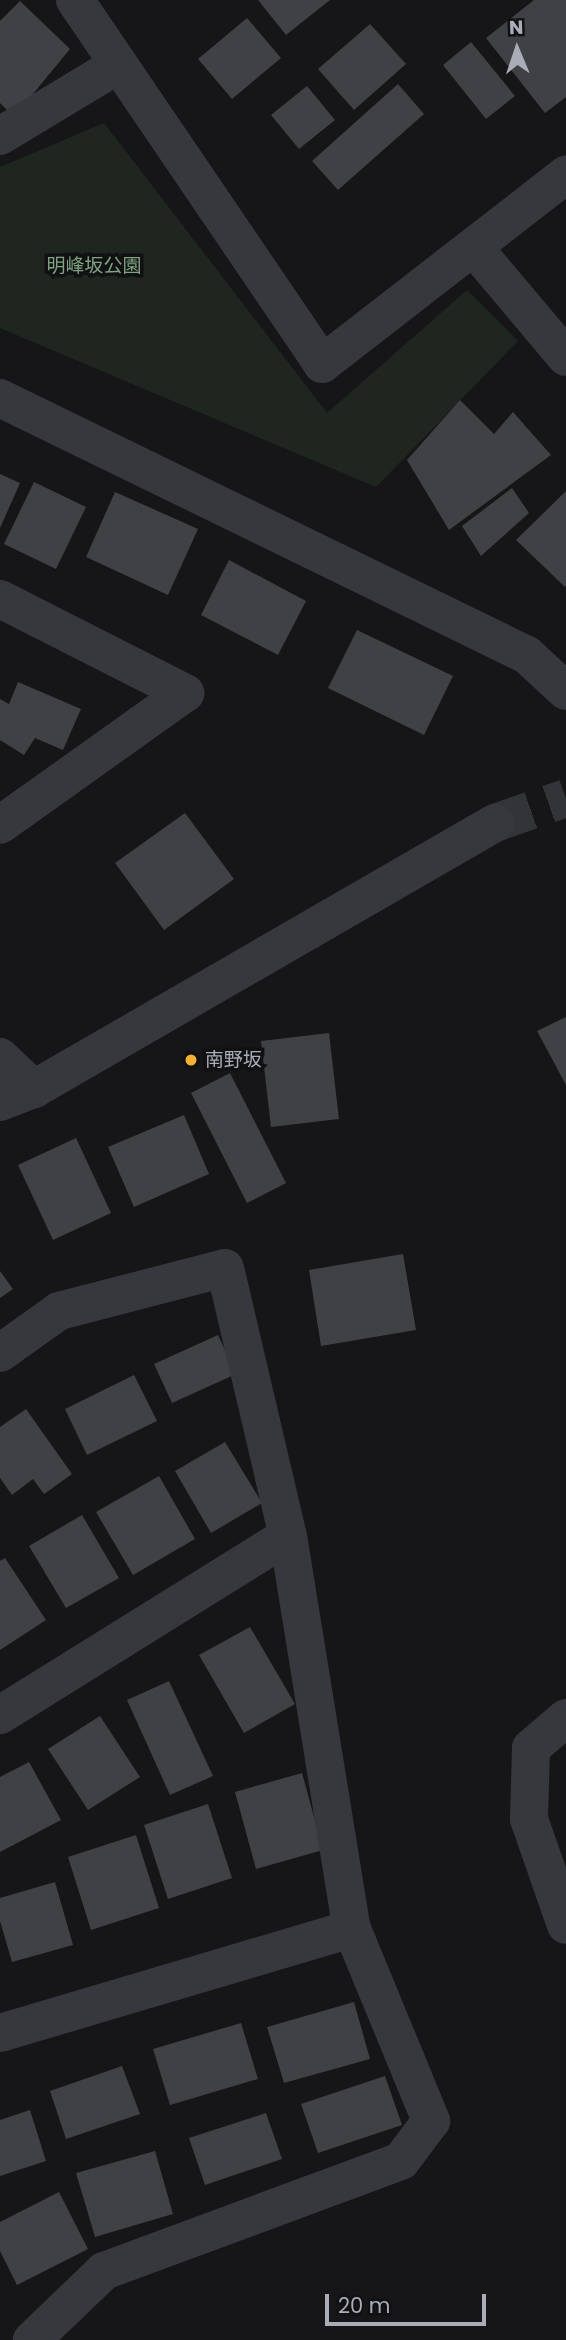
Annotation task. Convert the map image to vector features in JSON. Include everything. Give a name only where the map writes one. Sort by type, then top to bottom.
[{"type":"street","points":[[75,0],[116,66],[322,364],[475,249],[566,175]]},
{"type":"street","points":[[0,136],[116,66]]},
{"type":"street","points":[[475,249],[566,357]]},
{"type":"street","points":[[0,398],[527,654],[566,691]]},
{"type":"street","points":[[0,599],[185,693],[0,825]]},
{"type":"street","points":[[0,1056],[17,1096],[495,823]]},
{"type":"street","points":[[0,1353],[59,1311],[225,1268],[288,1536],[352,1929],[431,2121],[401,2161],[104,2271],[32,2340]]},
{"type":"street","points":[[0,1715],[288,1536]]},
{"type":"street","points":[[566,1718],[531,1748],[529,1819],[566,1925]]},
{"type":"street","points":[[0,2033],[352,1929]]},
{"type":"green space","name":"明峰坂公園","points":[[104,123],[327,413],[467,290],[518,341],[376,487],[0,328],[0,167]]},
{"type":"building","points":[[258,0],[330,0],[286,35]]},
{"type":"building","points":[[534,0],[566,0],[566,97],[545,113],[486,38]]},
{"type":"building","points":[[20,1],[70,49],[14,117],[0,103],[0,21]]},
{"type":"building","points":[[247,18],[281,58],[232,99],[198,59]]},
{"type":"building","points":[[370,24],[406,64],[354,110],[318,69]]},
{"type":"building","points":[[471,42],[515,96],[486,119],[443,65]]},
{"type":"building","points":[[398,84],[424,114],[338,190],[312,161]]},
{"type":"building","points":[[307,86],[335,120],[299,149],[271,115]]},
{"type":"building","points":[[460,400],[494,434],[513,412],[551,455],[449,530],[407,460]]},
{"type":"building","points":[[0,474],[20,483],[0,528]]},
{"type":"building","points":[[34,482],[86,507],[56,569],[4,544]]},
{"type":"building","points":[[512,488],[529,513],[481,556],[462,526]]},
{"type":"building","points":[[566,491],[566,585],[565,587],[516,540]]},
{"type":"building","points":[[115,492],[198,529],[168,595],[86,557]]},
{"type":"building","points":[[229,560],[306,601],[278,655],[201,615]]},
{"type":"building","points":[[357,630],[453,676],[424,735],[328,688]]},
{"type":"building","points":[[18,682],[81,709],[63,750],[35,738],[24,755],[0,740],[0,699],[9,704]]},
{"type":"building","points":[[185,813],[234,879],[164,930],[115,863]]},
{"type":"building","points":[[566,1017],[566,1085],[537,1031]]},
{"type":"building","points":[[329,1033],[339,1119],[271,1127],[261,1041]]},
{"type":"building","points":[[230,1073],[286,1183],[247,1203],[191,1093]]},
{"type":"building","points":[[184,1115],[209,1174],[134,1207],[108,1147]]},
{"type":"building","points":[[76,1138],[111,1213],[53,1240],[18,1165]]},
{"type":"building","points":[[403,1254],[416,1330],[321,1346],[309,1270]]},
{"type":"building","points":[[0,1271],[13,1289],[0,1298]]},
{"type":"building","points":[[218,1335],[236,1374],[172,1403],[154,1364]]},
{"type":"building","points":[[134,1375],[157,1421],[87,1455],[65,1409]]},
{"type":"building","points":[[26,1409],[72,1474],[44,1494],[33,1479],[12,1495],[0,1478],[0,1427]]},
{"type":"building","points":[[225,1442],[262,1503],[211,1533],[175,1471]]},
{"type":"building","points":[[159,1476],[195,1539],[133,1575],[96,1512]]},
{"type":"building","points":[[82,1515],[119,1578],[66,1608],[29,1546]]},
{"type":"building","points":[[5,1558],[46,1620],[0,1650],[0,1561]]},
{"type":"building","points":[[250,1627],[295,1704],[244,1733],[199,1655]]},
{"type":"building","points":[[169,1681],[213,1776],[170,1795],[127,1700]]},
{"type":"building","points":[[100,1716],[140,1777],[88,1810],[48,1749]]},
{"type":"building","points":[[29,1762],[61,1820],[0,1852],[0,1777]]},
{"type":"building","points":[[302,1773],[323,1850],[256,1869],[235,1792]]},
{"type":"building","points":[[208,1804],[232,1878],[168,1899],[144,1825]]},
{"type":"building","points":[[136,1835],[159,1908],[91,1930],[68,1857]]},
{"type":"building","points":[[55,1882],[73,1945],[12,1962],[0,1921],[0,1898]]},
{"type":"building","points":[[354,2002],[370,2059],[284,2083],[267,2027]]},
{"type":"building","points":[[241,2023],[258,2079],[170,2105],[153,2049]]},
{"type":"building","points":[[122,2066],[140,2114],[66,2139],[50,2091]]},
{"type":"building","points":[[385,2076],[402,2125],[318,2153],[301,2104]]},
{"type":"building","points":[[30,2110],[46,2161],[0,2176],[0,2120]]},
{"type":"building","points":[[266,2113],[282,2159],[205,2185],[189,2138]]},
{"type":"building","points":[[155,2151],[173,2214],[95,2237],[76,2173]]},
{"type":"building","points":[[59,2192],[88,2249],[17,2285],[0,2251],[0,2222]]},
{"type":"tunnel","points":[[495,823],[566,798]]},
{"type":"place","name":"南野坂","points":[[191,1060]]}]
